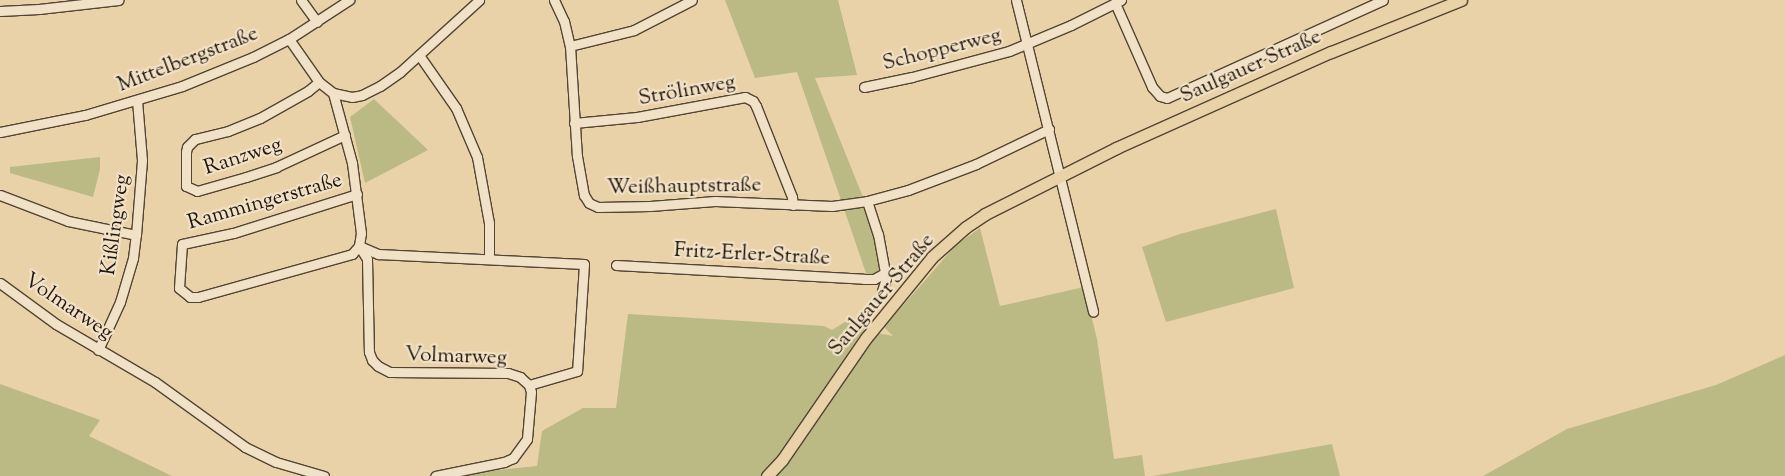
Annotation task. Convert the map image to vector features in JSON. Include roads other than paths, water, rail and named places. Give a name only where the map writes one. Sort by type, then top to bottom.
[{"type":"main road","name":"Saulgauer Straße","points":[[768,476],[787,454],[866,338],[932,257],[966,227],[985,214],[1060,176],[1314,59],[1461,0]]},
{"type":"street","points":[[0,11],[39,9],[118,0]]},
{"type":"street","points":[[301,0],[317,22]]},
{"type":"street","name":"Mittelbergstraße","points":[[0,132],[85,115],[137,101],[216,73],[289,39],[349,0]]},
{"type":"street","points":[[289,39],[319,82],[333,94],[343,97],[362,95],[380,86],[419,56],[479,0]]},
{"type":"street","name":"Weißhauptstraße","points":[[554,0],[564,21],[570,46],[574,123],[584,195],[585,199],[593,205],[626,208],[715,200],[832,206],[867,201],[908,190],[968,167],[1049,129]]},
{"type":"street","points":[[570,46],[634,30],[692,0]]},
{"type":"street","points":[[1016,0],[1093,312]]},
{"type":"street","points":[[1118,2],[1152,87],[1160,96],[1167,98],[1383,0]]},
{"type":"street","name":"Schopperweg","points":[[864,87],[953,67],[1028,44],[1118,2]]},
{"type":"street","points":[[419,56],[456,108],[477,157],[489,222],[489,259]]},
{"type":"street","name":"Ranzweg","points":[[319,82],[308,91],[260,118],[228,131],[195,139],[187,147],[186,152],[186,186],[197,191],[246,177],[276,167],[345,136]]},
{"type":"street","name":"Rammingerstraße","points":[[333,94],[345,136],[357,194],[361,233],[359,246],[352,254],[198,297],[190,297],[179,288],[182,244],[232,234],[357,194]]},
{"type":"street","name":"Strölinweg","points":[[574,123],[637,118],[745,97],[753,101],[756,106],[792,197],[793,205]]},
{"type":"street","name":"Kißlingweg","points":[[98,350],[120,302],[133,258],[142,160],[137,101]]},
{"type":"street","points":[[0,195],[68,221],[136,235]]},
{"type":"street","points":[[867,201],[878,234],[885,273],[882,291]]},
{"type":"street","points":[[359,246],[378,254],[584,264],[576,370],[529,385]]},
{"type":"street","name":"Volmarweg","points":[[359,246],[367,259],[369,352],[378,366],[390,372],[508,372],[520,377],[529,385],[531,392],[527,439],[513,458],[504,462],[435,476]]},
{"type":"street","name":"Fritz-Erler-Straße","points":[[616,265],[874,279],[885,273]]},
{"type":"street","name":"Volmarweg","points":[[0,283],[56,324],[155,382],[245,448],[276,462],[324,476]]}]
